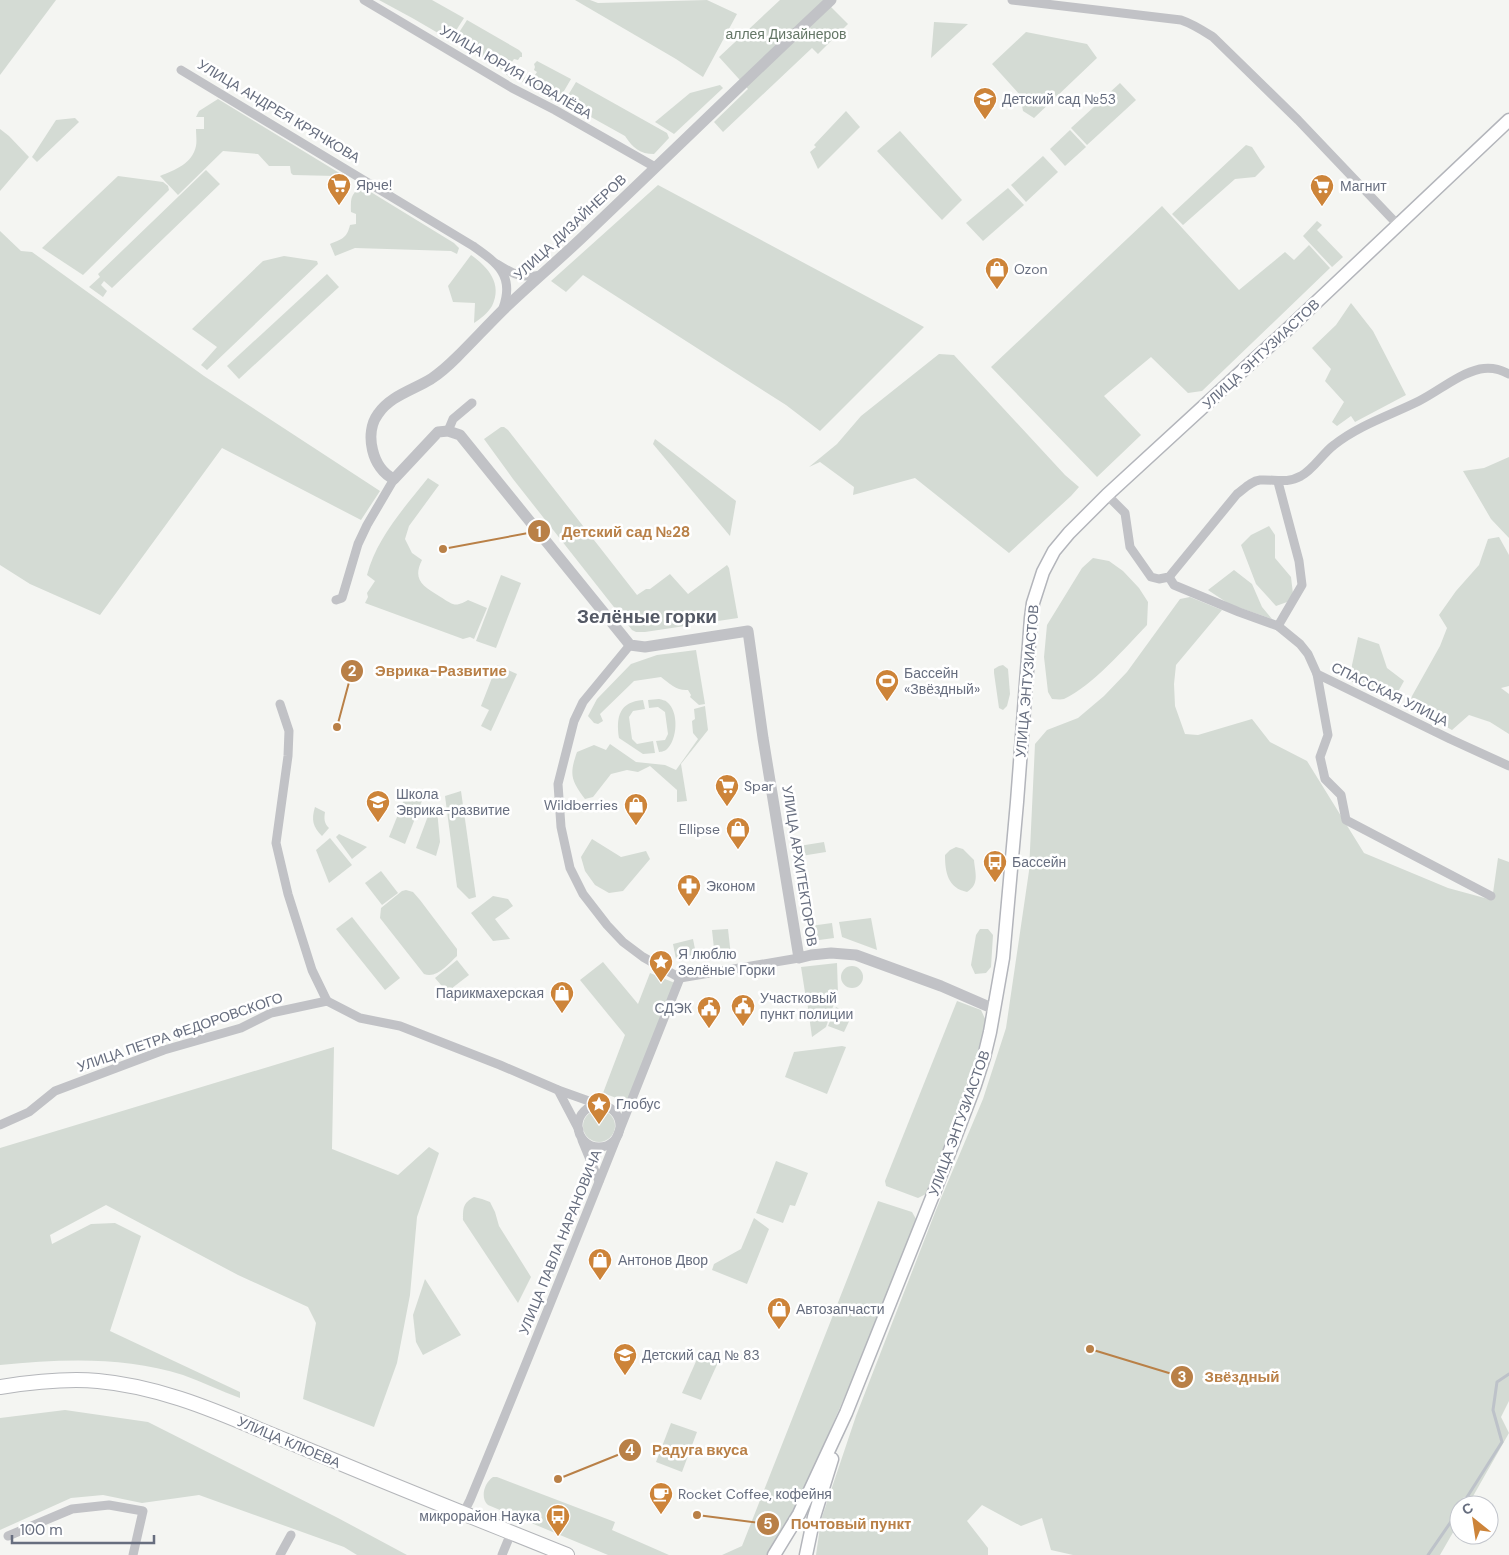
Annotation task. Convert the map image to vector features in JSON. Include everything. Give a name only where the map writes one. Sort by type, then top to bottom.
[{"type":"main road","name":"УЛИЦА ЭНТУЗИАСТОВ","points":[[774,1555],[799,1514],[846,1413],[976,1085],[990,1032],[1003,958],[1031,618],[1033,603],[1043,572],[1054,551],[1107,495],[1284,333],[1509,120]]},
{"type":"main road","name":"УЛИЦА КЛЮЕВА","points":[[0,1387],[34,1382],[89,1381],[131,1386],[160,1393],[221,1413],[463,1514],[567,1555]]},
{"type":"main road","name":"УЛИЦА ЭНТУЗИАСТОВ","points":[[806,1555],[814,1518],[846,1413]]},
{"type":"street","name":"УЛИЦА ЮРИЯ КОВАЛЁВА","points":[[364,0],[512,88],[555,110],[655,167]]},
{"type":"street","name":"УЛИЦА ДИЗАЙНЕРОВ","points":[[394,479],[388,477],[383,471],[374,455],[371,444],[372,425],[387,403],[431,378],[444,368],[831,0]]},
{"type":"street","points":[[1012,0],[1181,20],[1191,23],[1213,37],[1298,120],[1398,225]]},
{"type":"street","name":"УЛИЦА АНДРЕЯ КРЯЧКОВА","points":[[181,70],[472,246],[495,262],[502,272],[508,288],[507,299],[502,311]]},
{"type":"street","points":[[495,262],[511,272],[522,276],[542,275]]},
{"type":"street","points":[[1107,495],[1125,513],[1130,547],[1136,558],[1151,577],[1159,579],[1169,577],[1237,494],[1247,486],[1260,480],[1278,482],[1293,480],[1302,476],[1333,445],[1353,431],[1420,400],[1468,373],[1487,368],[1509,374]]},
{"type":"street","points":[[448,431],[453,419],[472,404]]},
{"type":"street","points":[[336,600],[342,598],[358,544],[394,479],[438,432],[448,431],[460,435],[630,646],[589,693],[574,721],[558,784],[561,827],[570,868],[583,894],[606,925],[642,957],[680,978]]},
{"type":"street","points":[[1278,482],[1299,561],[1302,585],[1278,626]]},
{"type":"street","name":"СПАССКАЯ УЛИЦА","points":[[1169,577],[1174,585],[1278,626],[1300,644],[1308,654],[1317,674],[1509,766]]},
{"type":"street","name":"УЛИЦА АРХИТЕКТОРОВ","points":[[630,646],[646,647],[748,631],[799,958]]},
{"type":"street","points":[[1317,674],[1328,735],[1320,757],[1325,779],[1341,795],[1346,820],[1491,896]]},
{"type":"street","points":[[280,704],[289,731],[288,756],[276,844],[288,894],[312,970],[326,1001],[360,1018],[400,1026],[558,1090],[610,1108],[625,1117]]},
{"type":"street","name":"УЛИЦА АРХИТЕКТОРОВ","points":[[680,978],[811,955],[831,953],[856,955],[946,988],[994,1009]]},
{"type":"street","name":"УЛИЦА ПАВЛА НАРАНОВИЧА","points":[[463,1514],[619,1134],[680,978]]},
{"type":"street","name":"УЛИЦА ПЕТРА ФЕДОРОВСКОГО","points":[[0,1125],[29,1112],[55,1091],[136,1060],[241,1028],[271,1013],[326,1001]]},
{"type":"street","points":[[558,1090],[580,1134],[599,1181]]},
{"type":"street","points":[[600,1106],[591,1107],[579,1121],[580,1134],[589,1145],[602,1147],[612,1143],[619,1134],[619,1119],[614,1111]]},
{"type":"street","points":[[8,1536],[72,1509],[109,1505],[143,1511],[133,1555]]},
{"type":"street","points":[[502,1555],[511,1533]]},
{"type":"street","points":[[280,1555],[291,1535]]},
{"type":"green space","points":[[0,0],[56,0],[0,75]]},
{"type":"green space","points":[[379,0],[432,0],[464,18],[450,40]]},
{"type":"green space","points":[[575,0],[590,0],[598,3],[707,0],[737,14],[703,77],[676,59]]},
{"type":"green space","name":"аллея Дизайнеров","points":[[780,0],[825,0],[848,24],[818,54],[812,48],[723,132],[714,122],[748,89],[719,57]]},
{"type":"green space","points":[[467,20],[522,53],[522,57],[518,60],[514,59],[509,66],[515,70],[515,74],[510,78],[500,68],[453,42]]},
{"type":"green space","points":[[934,22],[968,24],[931,58]]},
{"type":"green space","points":[[1026,32],[1087,44],[1097,58],[1034,118],[1023,111],[1020,95],[992,64]]},
{"type":"green space","points":[[537,61],[571,79],[557,103],[522,82],[525,77],[533,78],[537,72],[534,70],[534,64]]},
{"type":"green space","points":[[576,82],[667,133],[669,138],[654,154],[637,150],[625,136],[564,102]]},
{"type":"green space","points":[[1120,83],[1136,100],[1087,145],[1071,128]]},
{"type":"green space","points":[[720,85],[723,88],[674,134],[655,122],[690,93]]},
{"type":"green space","points":[[218,99],[341,174],[336,176],[293,175],[290,166],[269,166],[258,154],[223,151],[178,195],[160,176],[187,162],[191,157],[196,146],[196,129],[204,129],[204,117],[196,117],[199,111]]},
{"type":"green space","points":[[846,111],[860,127],[818,169],[810,152],[816,147],[814,145]]},
{"type":"green space","points":[[75,118],[79,122],[37,162],[32,157],[56,120]]},
{"type":"green space","points":[[0,129],[29,157],[0,191]]},
{"type":"green space","points":[[1070,130],[1086,147],[1065,166],[1050,149]]},
{"type":"green space","points":[[900,131],[962,200],[942,220],[877,151]]},
{"type":"green space","points":[[1246,145],[1252,147],[1265,167],[1255,177],[1235,179],[1183,225],[1172,214]]},
{"type":"green space","points":[[1043,156],[1058,172],[1026,202],[1011,185]]},
{"type":"green space","points":[[206,170],[220,184],[112,288],[104,281],[101,285],[107,291],[103,297],[89,287],[100,277],[98,274]]},
{"type":"green space","points":[[118,176],[163,182],[168,186],[169,190],[83,275],[42,248]]},
{"type":"green space","points":[[658,185],[924,327],[820,431],[786,405],[583,275],[566,292],[551,281]]},
{"type":"green space","points":[[361,186],[454,243],[459,248],[457,254],[451,251],[355,248],[335,256],[330,244],[343,238],[350,225],[356,224],[356,214],[351,212],[351,200]]},
{"type":"green space","points":[[1008,188],[1024,205],[983,241],[966,223]]},
{"type":"green space","points":[[1162,206],[1239,290],[1285,252],[1294,260],[1309,245],[1330,268],[1202,391],[1188,393],[1151,357],[1104,396],[1141,435],[1097,477],[991,367]]},
{"type":"green space","points":[[1317,221],[1322,225],[1317,230],[1343,257],[1332,267],[1303,236]]},
{"type":"green space","points":[[0,231],[21,251],[32,252],[204,376],[380,491],[361,520],[222,448],[100,615],[30,584],[0,565]]},
{"type":"green space","points":[[471,255],[488,271],[495,283],[496,290],[490,309],[474,323],[475,303],[453,302],[448,286]]},
{"type":"green space","points":[[284,256],[317,261],[318,264],[207,370],[201,365],[217,347],[192,329],[263,261]]},
{"type":"green space","points":[[327,274],[339,287],[239,379],[227,366]]},
{"type":"green space","points":[[1351,303],[1373,331],[1406,395],[1355,422],[1351,416],[1337,426],[1332,422],[1344,402],[1325,381],[1331,369],[1312,348],[1336,325]]},
{"type":"green space","points":[[939,354],[954,355],[1065,475],[1079,487],[1009,553],[915,478],[853,495],[854,487],[820,462],[809,467],[837,444],[861,416]]},
{"type":"green space","points":[[501,427],[508,430],[637,595],[646,589],[650,589],[670,574],[688,594],[727,565],[738,618],[645,632],[632,630],[513,479],[484,439]]},
{"type":"green space","points":[[655,439],[736,501],[730,536],[653,444]]},
{"type":"green space","points":[[1509,457],[1509,538],[1491,519],[1463,471],[1484,468]]},
{"type":"green space","points":[[428,478],[439,485],[409,526],[405,539],[412,553],[422,560],[418,573],[424,585],[451,603],[459,604],[468,600],[487,608],[474,639],[470,637],[463,639],[365,603],[368,597],[367,593],[375,581],[367,575],[378,548],[401,511]]},
{"type":"green space","points":[[1269,526],[1275,535],[1275,558],[1291,577],[1293,594],[1287,602],[1276,606],[1256,584],[1241,545],[1251,535]]},
{"type":"green space","points":[[1499,537],[1509,555],[1509,686],[1501,688],[1509,694],[1509,734],[1490,722],[1469,715],[1452,730],[1409,706],[1412,696],[1440,646],[1447,628],[1439,615],[1456,591],[1479,565],[1488,539]]},
{"type":"green space","points":[[1093,558],[1109,561],[1123,571],[1139,588],[1148,602],[1147,625],[1108,666],[1086,685],[1064,699],[1052,699],[1048,692],[1044,657],[1047,625],[1082,568]]},
{"type":"green space","points":[[1234,570],[1252,584],[1262,607],[1272,619],[1229,604],[1208,590]]},
{"type":"green space","points":[[501,575],[521,583],[496,648],[476,641]]},
{"type":"green space","points":[[1190,597],[1222,610],[1176,665],[1174,684],[1175,706],[1185,734],[1198,735],[1252,719],[1270,742],[1307,761],[1364,853],[1448,888],[1492,900],[1498,858],[1509,862],[1509,1401],[1501,1417],[1509,1433],[1474,1495],[1449,1495],[1449,1539],[1440,1555],[1073,1555],[1051,1550],[1042,1518],[1021,1526],[982,1505],[967,1521],[988,1548],[988,1555],[816,1555],[821,1520],[856,1416],[936,1210],[983,1099],[1006,1028],[1029,871],[1035,744],[1047,730],[1078,718],[1104,696],[1127,672],[1180,599]]},
{"type":"green space","points":[[1358,637],[1379,644],[1387,668],[1404,681],[1394,699],[1373,693],[1351,681],[1352,665]]},
{"type":"green space","points":[[696,650],[705,704],[699,705],[690,697],[691,695],[688,690],[677,688],[661,677],[634,681],[600,714],[603,721],[598,724],[594,723],[588,716],[597,699],[631,664],[657,655]]},
{"type":"green space","points":[[497,665],[517,674],[491,731],[481,726],[489,710],[481,706]]},
{"type":"green space","points":[[1003,665],[1008,669],[1010,694],[1007,706],[1003,710],[999,708],[994,669]]},
{"type":"green space","points":[[659,699],[666,701],[671,706],[676,726],[670,745],[665,750],[659,752],[656,741],[665,740],[668,734],[665,712],[658,707],[649,708],[648,700]]},
{"type":"green space","points":[[643,700],[645,709],[633,711],[629,717],[632,739],[637,744],[653,741],[655,753],[643,754],[619,738],[618,723],[624,707],[635,701]]},
{"type":"green space","points":[[705,706],[708,730],[681,764],[687,801],[677,802],[677,790],[650,766],[638,772],[627,770],[611,774],[593,797],[585,799],[574,782],[572,772],[577,752],[594,745],[606,750],[610,744],[636,762],[665,765],[676,770],[698,739],[693,733],[694,709]]},
{"type":"green space","points":[[461,791],[476,897],[469,899],[457,887],[445,796]]},
{"type":"green space","points":[[407,792],[423,798],[405,844],[389,837]]},
{"type":"green space","points":[[315,807],[325,812],[325,821],[329,828],[322,836],[314,823]]},
{"type":"green space","points":[[431,808],[437,810],[440,842],[436,856],[416,848]]},
{"type":"green space","points":[[339,834],[367,847],[352,859],[336,837]]},
{"type":"green space","points":[[330,838],[352,865],[329,883],[316,850]]},
{"type":"green space","points":[[592,839],[621,857],[646,851],[650,859],[623,891],[609,893],[595,885],[585,871],[581,857]]},
{"type":"green space","points":[[824,842],[826,852],[801,856],[799,846]]},
{"type":"green space","points":[[956,847],[963,849],[974,860],[975,882],[967,892],[956,887],[947,874],[945,855]]},
{"type":"green space","points":[[381,871],[398,893],[382,905],[365,883]]},
{"type":"green space","points":[[402,891],[413,892],[420,900],[457,949],[457,956],[438,973],[424,974],[380,918],[381,908]]},
{"type":"green space","points":[[493,896],[508,899],[513,906],[495,919],[510,939],[493,941],[471,913]]},
{"type":"green space","points":[[352,917],[400,978],[385,990],[336,929]]},
{"type":"green space","points":[[871,918],[877,950],[842,937],[839,922]]},
{"type":"green space","points":[[832,923],[834,938],[812,941],[810,926]]},
{"type":"green space","points":[[728,929],[731,956],[715,958],[712,930]]},
{"type":"green space","points":[[980,929],[988,929],[993,935],[991,967],[986,973],[975,974],[971,965],[976,935]]},
{"type":"green space","points":[[693,939],[696,954],[676,959],[673,944]]},
{"type":"green space","points":[[457,960],[469,975],[447,992],[435,978]]},
{"type":"green space","points":[[603,962],[638,1004],[650,973],[675,983],[627,1102],[603,1093],[625,1035],[580,980]]},
{"type":"green space","points":[[837,963],[838,995],[806,999],[801,967]]},
{"type":"green space","points":[[852,966],[860,969],[863,977],[860,985],[852,988],[844,985],[841,977],[844,969]]},
{"type":"green space","points":[[836,998],[826,1027],[812,1037],[807,1001]]},
{"type":"green space","points":[[957,1001],[981,1010],[987,1023],[959,1107],[926,1194],[918,1198],[886,1186],[885,1181]]},
{"type":"green space","points":[[836,1007],[852,1015],[844,1032],[828,1026]]},
{"type":"green space","points":[[334,1047],[332,1149],[398,1175],[429,1147],[439,1153],[417,1217],[410,1295],[397,1363],[374,1427],[303,1399],[316,1323],[308,1307],[238,1275],[106,1205],[50,1235],[52,1244],[91,1224],[115,1223],[141,1236],[110,1331],[240,1392],[240,1398],[183,1375],[138,1365],[92,1361],[46,1361],[0,1365],[0,1148]]},
{"type":"green space","points":[[846,1047],[827,1094],[785,1077],[794,1052]]},
{"type":"green space","points":[[599,1110],[605,1111],[610,1115],[614,1120],[614,1132],[610,1137],[605,1141],[599,1142],[593,1141],[588,1137],[584,1132],[583,1126],[584,1120],[588,1115],[593,1111]]},
{"type":"green space","points":[[776,1161],[808,1173],[795,1206],[790,1205],[783,1223],[756,1213]]},
{"type":"green space","points":[[474,1197],[490,1202],[499,1226],[531,1277],[518,1303],[463,1220],[464,1206]]},
{"type":"green space","points":[[878,1201],[912,1212],[916,1219],[858,1366],[801,1497],[788,1523],[768,1555],[722,1555],[742,1546]]},
{"type":"green space","points":[[754,1218],[769,1229],[747,1284],[712,1270],[714,1264],[741,1249]]},
{"type":"green space","points":[[425,1279],[461,1335],[423,1355],[416,1342],[413,1315]]},
{"type":"green space","points":[[701,1350],[720,1358],[701,1400],[682,1393]]},
{"type":"green space","points":[[65,1410],[148,1422],[407,1555],[357,1555],[344,1547],[199,1495],[142,1503],[103,1495],[71,1498],[0,1530],[0,1418]]},
{"type":"green space","points":[[671,1423],[697,1432],[682,1472],[656,1462]]},
{"type":"green space","points":[[493,1477],[615,1522],[612,1530],[669,1555],[608,1555],[488,1505],[484,1499],[484,1491],[487,1483]]},
{"type":"waterway","points":[[1468,1495],[1502,1442],[1493,1410],[1497,1382],[1509,1374]]},
{"type":"waterway","points":[[1428,1555],[1449,1525]]},
{"type":"place","name":"Детский сад №53","points":[[985,120]]},
{"type":"place","name":"Ярче!","points":[[339,206]]},
{"type":"place","name":"Магнит","points":[[1322,207]]},
{"type":"place","name":"Ozon","points":[[997,290]]},
{"type":"place","name":"Детский сад №28","points":[[443,549]]},
{"type":"place","name":"Бассейн «Звёздный»","points":[[887,702]]},
{"type":"place","name":"Эврика-Развитие","points":[[337,727]]},
{"type":"place","name":"Spar","points":[[727,807]]},
{"type":"place","name":"Школа Эврика-развитие","points":[[378,823]]},
{"type":"place","name":"Wildberries","points":[[636,826]]},
{"type":"place","name":"Ellipse","points":[[738,850]]},
{"type":"place","name":"Бассейн","points":[[995,883]]},
{"type":"place","name":"Эконом","points":[[689,907]]},
{"type":"place","name":"Я люблю Зелёные Горки","points":[[661,983]]},
{"type":"place","name":"Парикмахерская","points":[[562,1014]]},
{"type":"place","name":"Участковый пункт полиции","points":[[743,1027]]},
{"type":"place","name":"СДЭК","points":[[709,1029]]},
{"type":"place","name":"Глобус","points":[[599,1125]]},
{"type":"place","name":"Антонов Двор","points":[[600,1281]]},
{"type":"place","name":"Автозапчасти","points":[[779,1330]]},
{"type":"place","name":"Звёздный","points":[[1090,1349]]},
{"type":"place","name":"Детский сад № 83","points":[[625,1376]]},
{"type":"place","name":"Радуга вкуса","points":[[558,1479]]},
{"type":"place","name":"Rocket Coffee, кофейня","points":[[661,1515]]},
{"type":"place","name":"Почтовый пункт","points":[[697,1515]]},
{"type":"place","name":"микрорайон Наука","points":[[558,1537]]},
{"type":"district","name":"Зелёные горки","points":[[647,616]]}]
